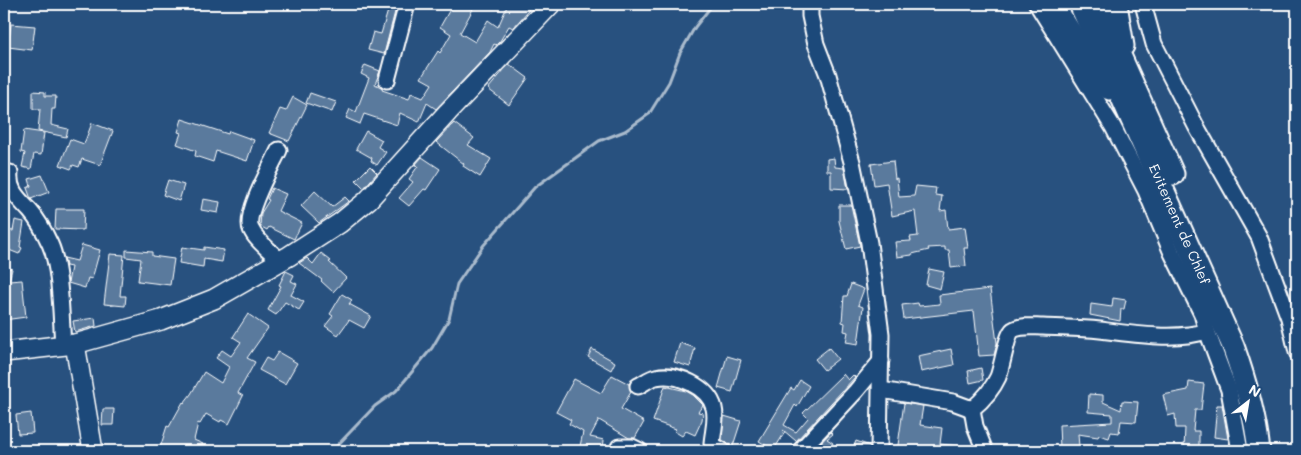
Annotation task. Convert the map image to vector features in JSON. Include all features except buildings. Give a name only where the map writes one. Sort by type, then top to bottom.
[{"type":"highway","points":[[1053,4],[1097,75],[1132,119]]},
{"type":"highway","name":"Evitement de Chlef","points":[[1080,4],[1233,346],[1246,384],[1257,430],[1259,451]]},
{"type":"highway","name":"Evitement de Chlef","points":[[1096,4],[1234,312],[1259,390],[1271,451]]},
{"type":"highway","points":[[1116,4],[1120,19],[1126,68]]},
{"type":"main road","points":[[4,352],[69,345],[161,320],[190,309],[214,299],[280,261],[340,223],[368,200],[448,112],[551,4]]},
{"type":"main road","points":[[69,345],[94,451]]},
{"type":"street","points":[[387,80],[407,4]]},
{"type":"street","points":[[810,4],[810,16],[816,44],[828,75],[852,162],[869,243],[881,334],[879,451]]},
{"type":"street","points":[[1037,4],[1121,143],[1146,191],[1172,252],[1202,314],[1230,390],[1240,451]]},
{"type":"street","points":[[1143,4],[1154,44],[1196,126],[1259,237],[1294,326],[1297,352]]},
{"type":"street","points":[[280,150],[252,208],[249,223],[256,237],[280,261]]},
{"type":"street","points":[[10,173],[9,181],[12,191],[17,199],[31,212],[50,245],[58,278],[69,345]]},
{"type":"street","points":[[972,409],[983,400],[998,377],[1004,360],[1008,336],[1015,329],[1022,327],[1069,328],[1129,335],[1182,335],[1207,331]]},
{"type":"street","points":[[800,451],[881,361]]},
{"type":"street","points":[[638,386],[656,377],[673,377],[695,384],[703,389],[712,402],[715,415],[712,443],[723,451]]},
{"type":"street","points":[[881,390],[953,402],[972,409]]},
{"type":"street","points":[[972,409],[975,426],[985,451]]},
{"type":"street","points":[[619,447],[632,447],[640,451]]},
{"type":"waterway","points":[[332,451],[375,406],[396,391],[432,348],[449,319],[457,284],[483,246],[535,187],[599,141],[625,131],[649,114],[669,82],[680,53],[695,27],[713,4]]}]
